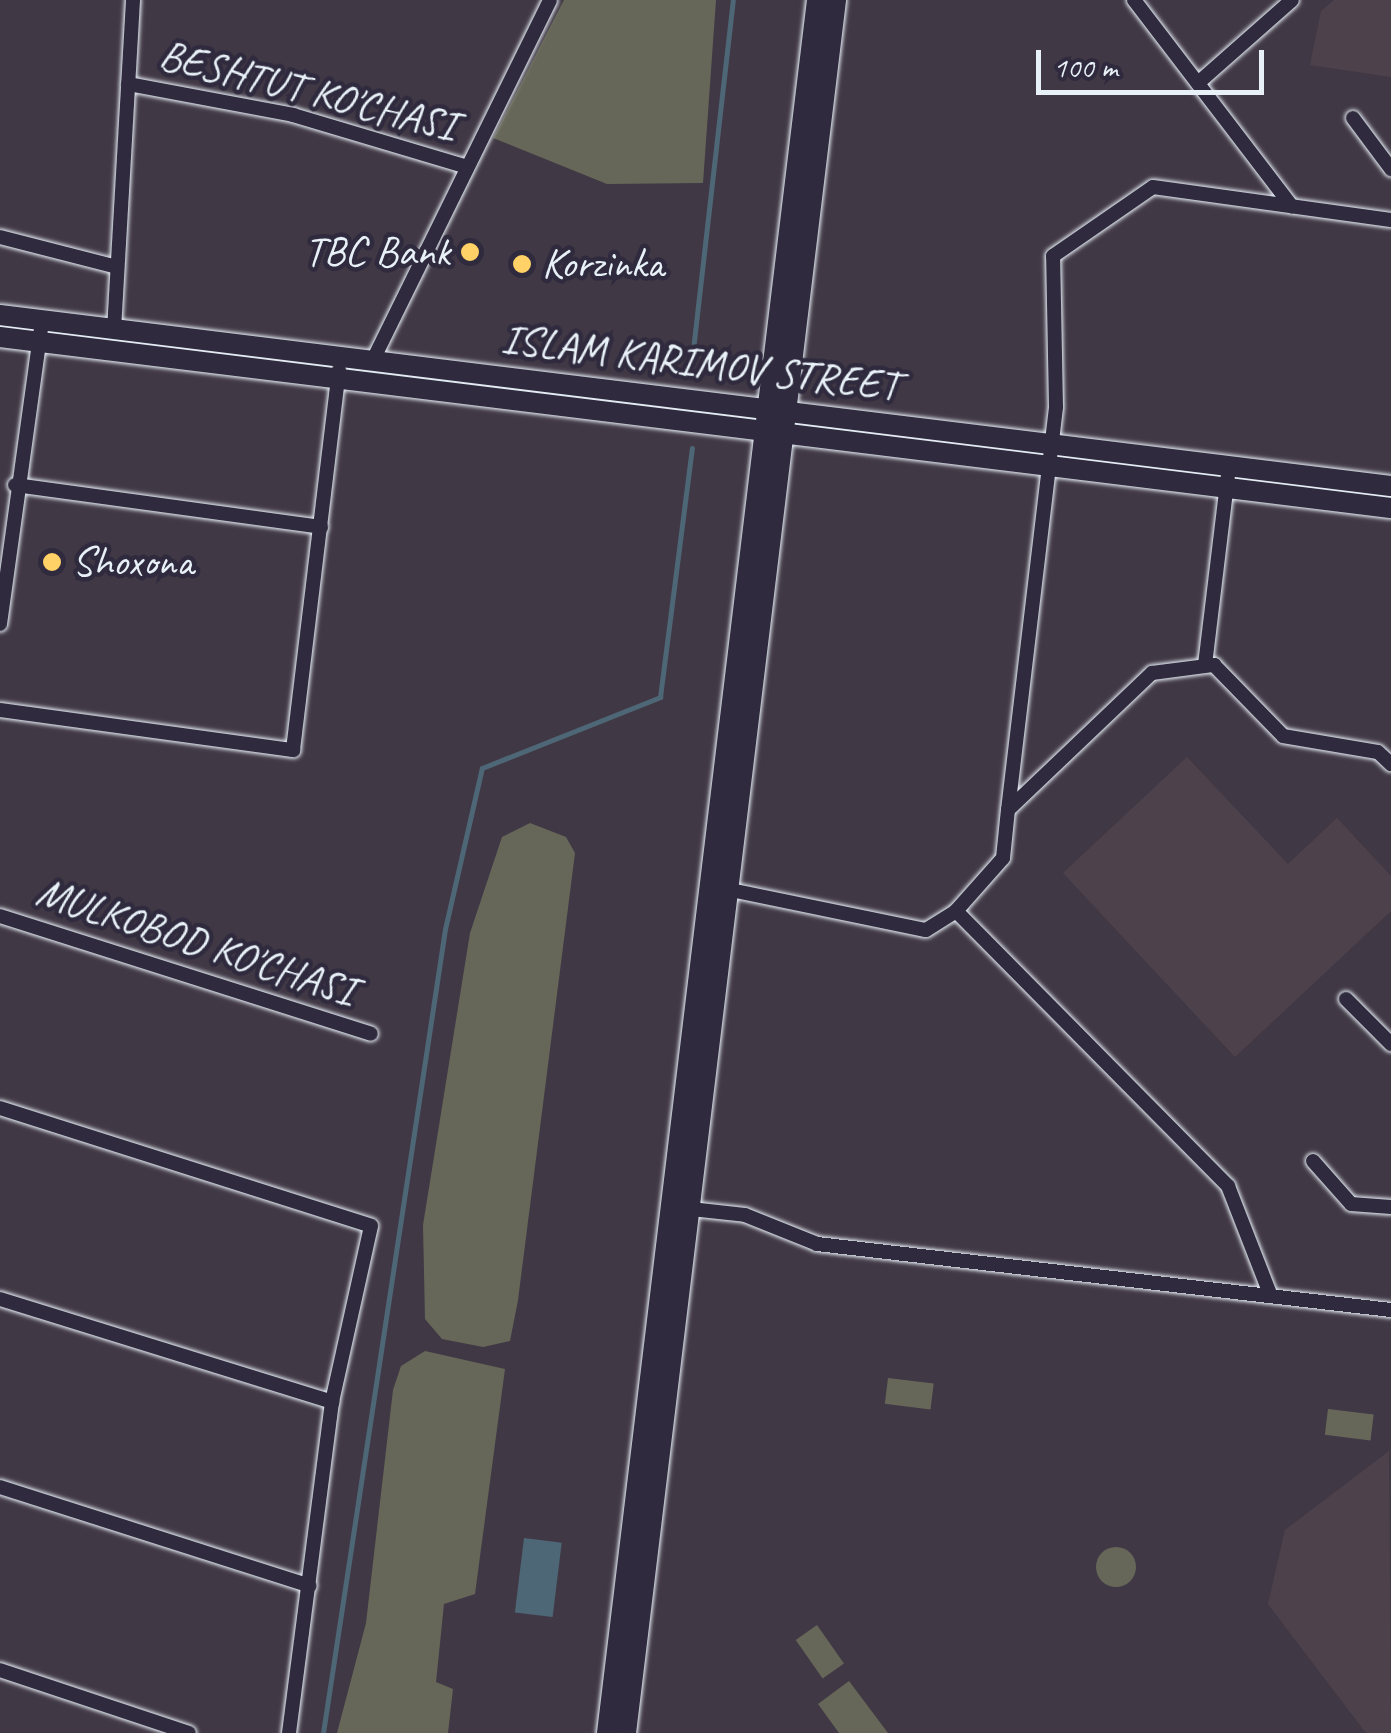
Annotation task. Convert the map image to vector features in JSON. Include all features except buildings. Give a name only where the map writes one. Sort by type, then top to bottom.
[{"type":"main road","points":[[626,1733],[680,1208],[773,431],[817,0]]},
{"type":"main road","points":[[775,409],[836,0]]},
{"type":"main road","name":"ISLAM KARIMOV STREET","points":[[0,315],[773,431],[1049,465],[1391,486]]},
{"type":"main road","name":"ISLAM KARIMOV STREET","points":[[0,337],[340,368],[372,362],[1052,443],[1391,508]]},
{"type":"main road","points":[[607,1733],[680,1208]]},
{"type":"street","name":"BESHTUT KO'CHASI","points":[[114,330],[133,0]]},
{"type":"street","name":"BESHTUT KO'CHASI","points":[[128,84],[293,115],[466,167],[550,0]]},
{"type":"street","points":[[1134,0],[1292,207]]},
{"type":"street","points":[[1198,83],[1292,0]]},
{"type":"street","points":[[1353,118],[1391,169]]},
{"type":"street","points":[[372,362],[466,167]]},
{"type":"street","points":[[718,888],[926,930],[956,911],[1003,858],[1052,443],[1053,256],[1153,187],[1391,220]]},
{"type":"street","points":[[0,238],[118,267]]},
{"type":"street","points":[[0,624],[15,485],[42,321]]},
{"type":"street","points":[[0,710],[293,750],[340,368]]},
{"type":"street","points":[[1205,665],[1228,477]]},
{"type":"street","points":[[15,485],[321,527]]},
{"type":"street","points":[[1008,810],[1152,673],[1205,665]]},
{"type":"street","points":[[1205,665],[1283,736],[1378,752],[1391,764]]},
{"type":"street","points":[[956,911],[1228,1186],[1270,1294]]},
{"type":"street","name":"MULKOBOD KO'CHASI","points":[[0,916],[372,1034]]},
{"type":"street","points":[[1346,999],[1391,1044]]},
{"type":"street","points":[[0,1108],[371,1226],[332,1402],[289,1733]]},
{"type":"street","points":[[1313,1161],[1351,1204],[1391,1207]]},
{"type":"street","points":[[680,1208],[745,1216],[817,1244],[1391,1310]]},
{"type":"street","points":[[0,1298],[332,1402]]},
{"type":"street","points":[[0,1487],[310,1586]]},
{"type":"street","points":[[0,1670],[189,1733]]},
{"type":"shaded area","points":[[1334,0],[1391,0],[1391,77],[1310,65],[1321,11]]},
{"type":"shaded area","points":[[1187,757],[1288,864],[1337,818],[1391,876],[1391,911],[1235,1057],[1063,873]]},
{"type":"shaded area","points":[[1389,1451],[1391,1733],[1366,1733],[1268,1604],[1285,1530]]},
{"type":"green space","points":[[564,0],[716,0],[703,183],[607,184],[493,138]]},
{"type":"green space","points":[[530,823],[566,837],[575,853],[518,1300],[510,1341],[483,1347],[442,1339],[425,1319],[423,1225],[470,933],[502,837]]},
{"type":"green space","points":[[425,1351],[505,1369],[475,1594],[444,1604],[436,1682],[453,1689],[448,1733],[337,1733],[366,1623],[393,1390],[401,1366]]},
{"type":"green space","points":[[888,1378],[934,1384],[930,1409],[885,1404]]},
{"type":"green space","points":[[1328,1409],[1374,1415],[1370,1440],[1325,1435]]},
{"type":"green space","points":[[1116,1547],[1130,1553],[1136,1567],[1130,1581],[1116,1587],[1102,1581],[1096,1567],[1102,1553]]},
{"type":"green space","points":[[817,1625],[844,1664],[823,1678],[796,1640]]},
{"type":"green space","points":[[849,1681],[888,1733],[839,1733],[818,1704]]},
{"type":"water","points":[[524,1538],[562,1543],[553,1617],[515,1612]]},
{"type":"waterway","points":[[690,376],[733,0]]},
{"type":"waterway","points":[[323,1733],[445,929],[482,768],[660,697],[692,448]]},
{"type":"place","name":"TBC Bank","points":[[470,252]]},
{"type":"place","name":"Korzinka","points":[[522,264]]},
{"type":"place","name":"Shoxona","points":[[52,562]]}]
